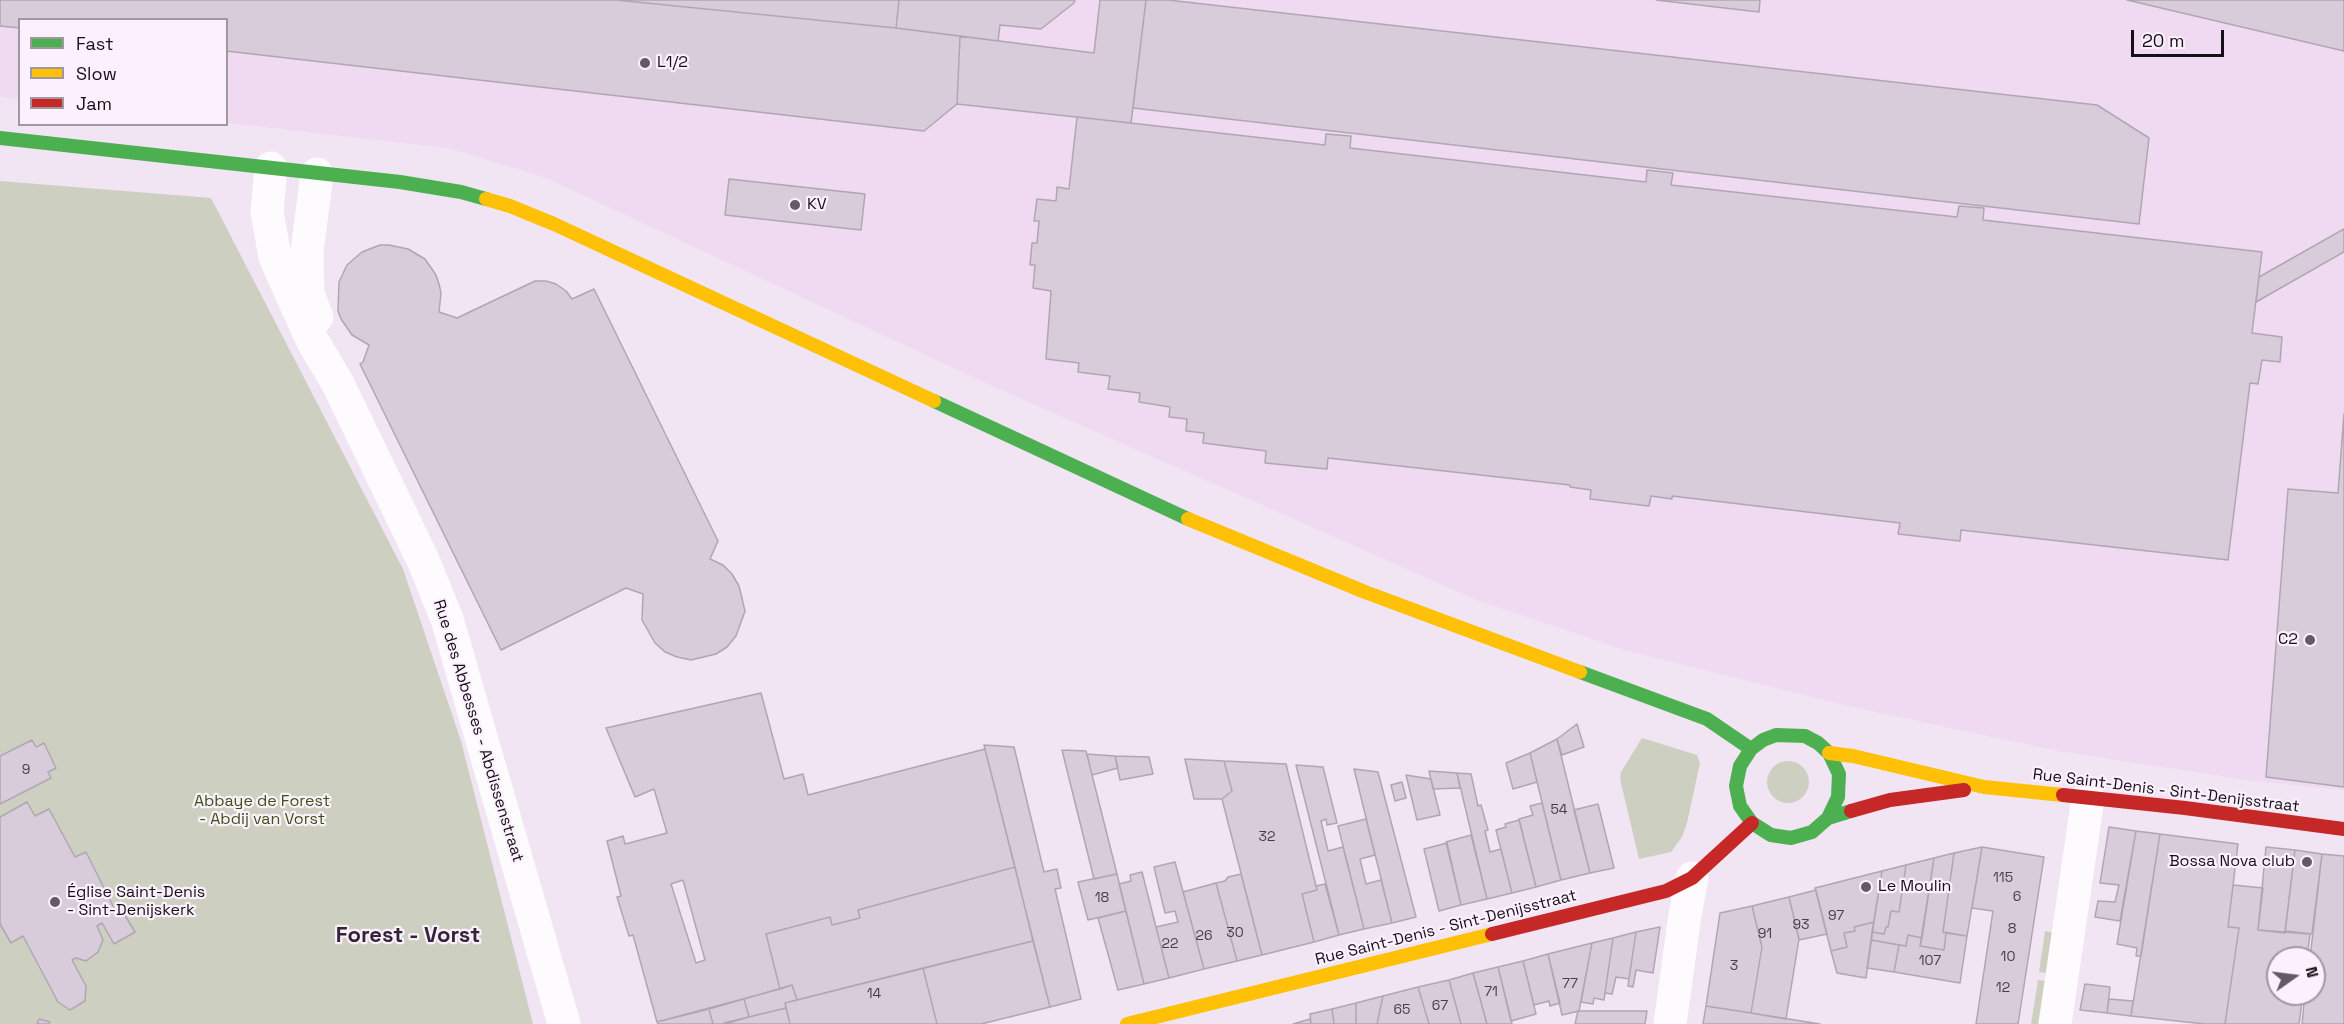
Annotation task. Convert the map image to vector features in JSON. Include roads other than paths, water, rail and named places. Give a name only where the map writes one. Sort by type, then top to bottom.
[{"type":"main road","points":[[0,138],[400,182],[461,192],[510,206],[543,219],[1204,527],[1365,592],[1707,719],[1751,748],[1740,766],[1736,786],[1740,806],[1752,823]]},
{"type":"main road","name":"Rue Saint-Denis - Sint-Denijsstraat","points":[[1751,748],[1776,735],[1791,734],[1812,740],[1828,753],[1853,756],[1984,787],[2344,829]]},
{"type":"main road","points":[[1828,753],[1839,774],[1839,786],[1838,797],[1828,818]]},
{"type":"main road","name":"Rue Saint-Denis - Sint-Denijsstraat","points":[[1127,1024],[1666,891],[1692,878],[1752,823],[1771,835],[1791,838],[1812,832],[1828,818],[1890,800],[1984,787]]},
{"type":"street","name":"Rue des Abbesses - Abdissenstraat","points":[[271,168],[267,212],[275,257],[312,340],[337,382],[423,560],[447,619],[564,1024]]},
{"type":"street","name":"Rue des Abbesses - Abdissenstraat","points":[[317,174],[307,251],[308,294],[324,335],[337,382]]},
{"type":"street","points":[[2055,1024],[2088,798]]},
{"type":"street","points":[[1670,1024],[1692,878]]},
{"type":"place","name":"L1/2","points":[[645,63]]},
{"type":"place","name":"KV","points":[[795,205]]},
{"type":"place","name":"C2","points":[[2310,640]]},
{"type":"place","name":"Bossa Nova club","points":[[2307,862]]},
{"type":"place","name":"Le Moulin","points":[[1866,887]]},
{"type":"place","name":"Église Saint-Denis - Sint-Denijskerk","points":[[55,902]]},
{"type":"district","name":"Forest - Vorst","points":[[408,936]]},
{"type":"park label","name":"Abbaye de Forest - Abdij van Vorst","points":[[262,811]]}]
